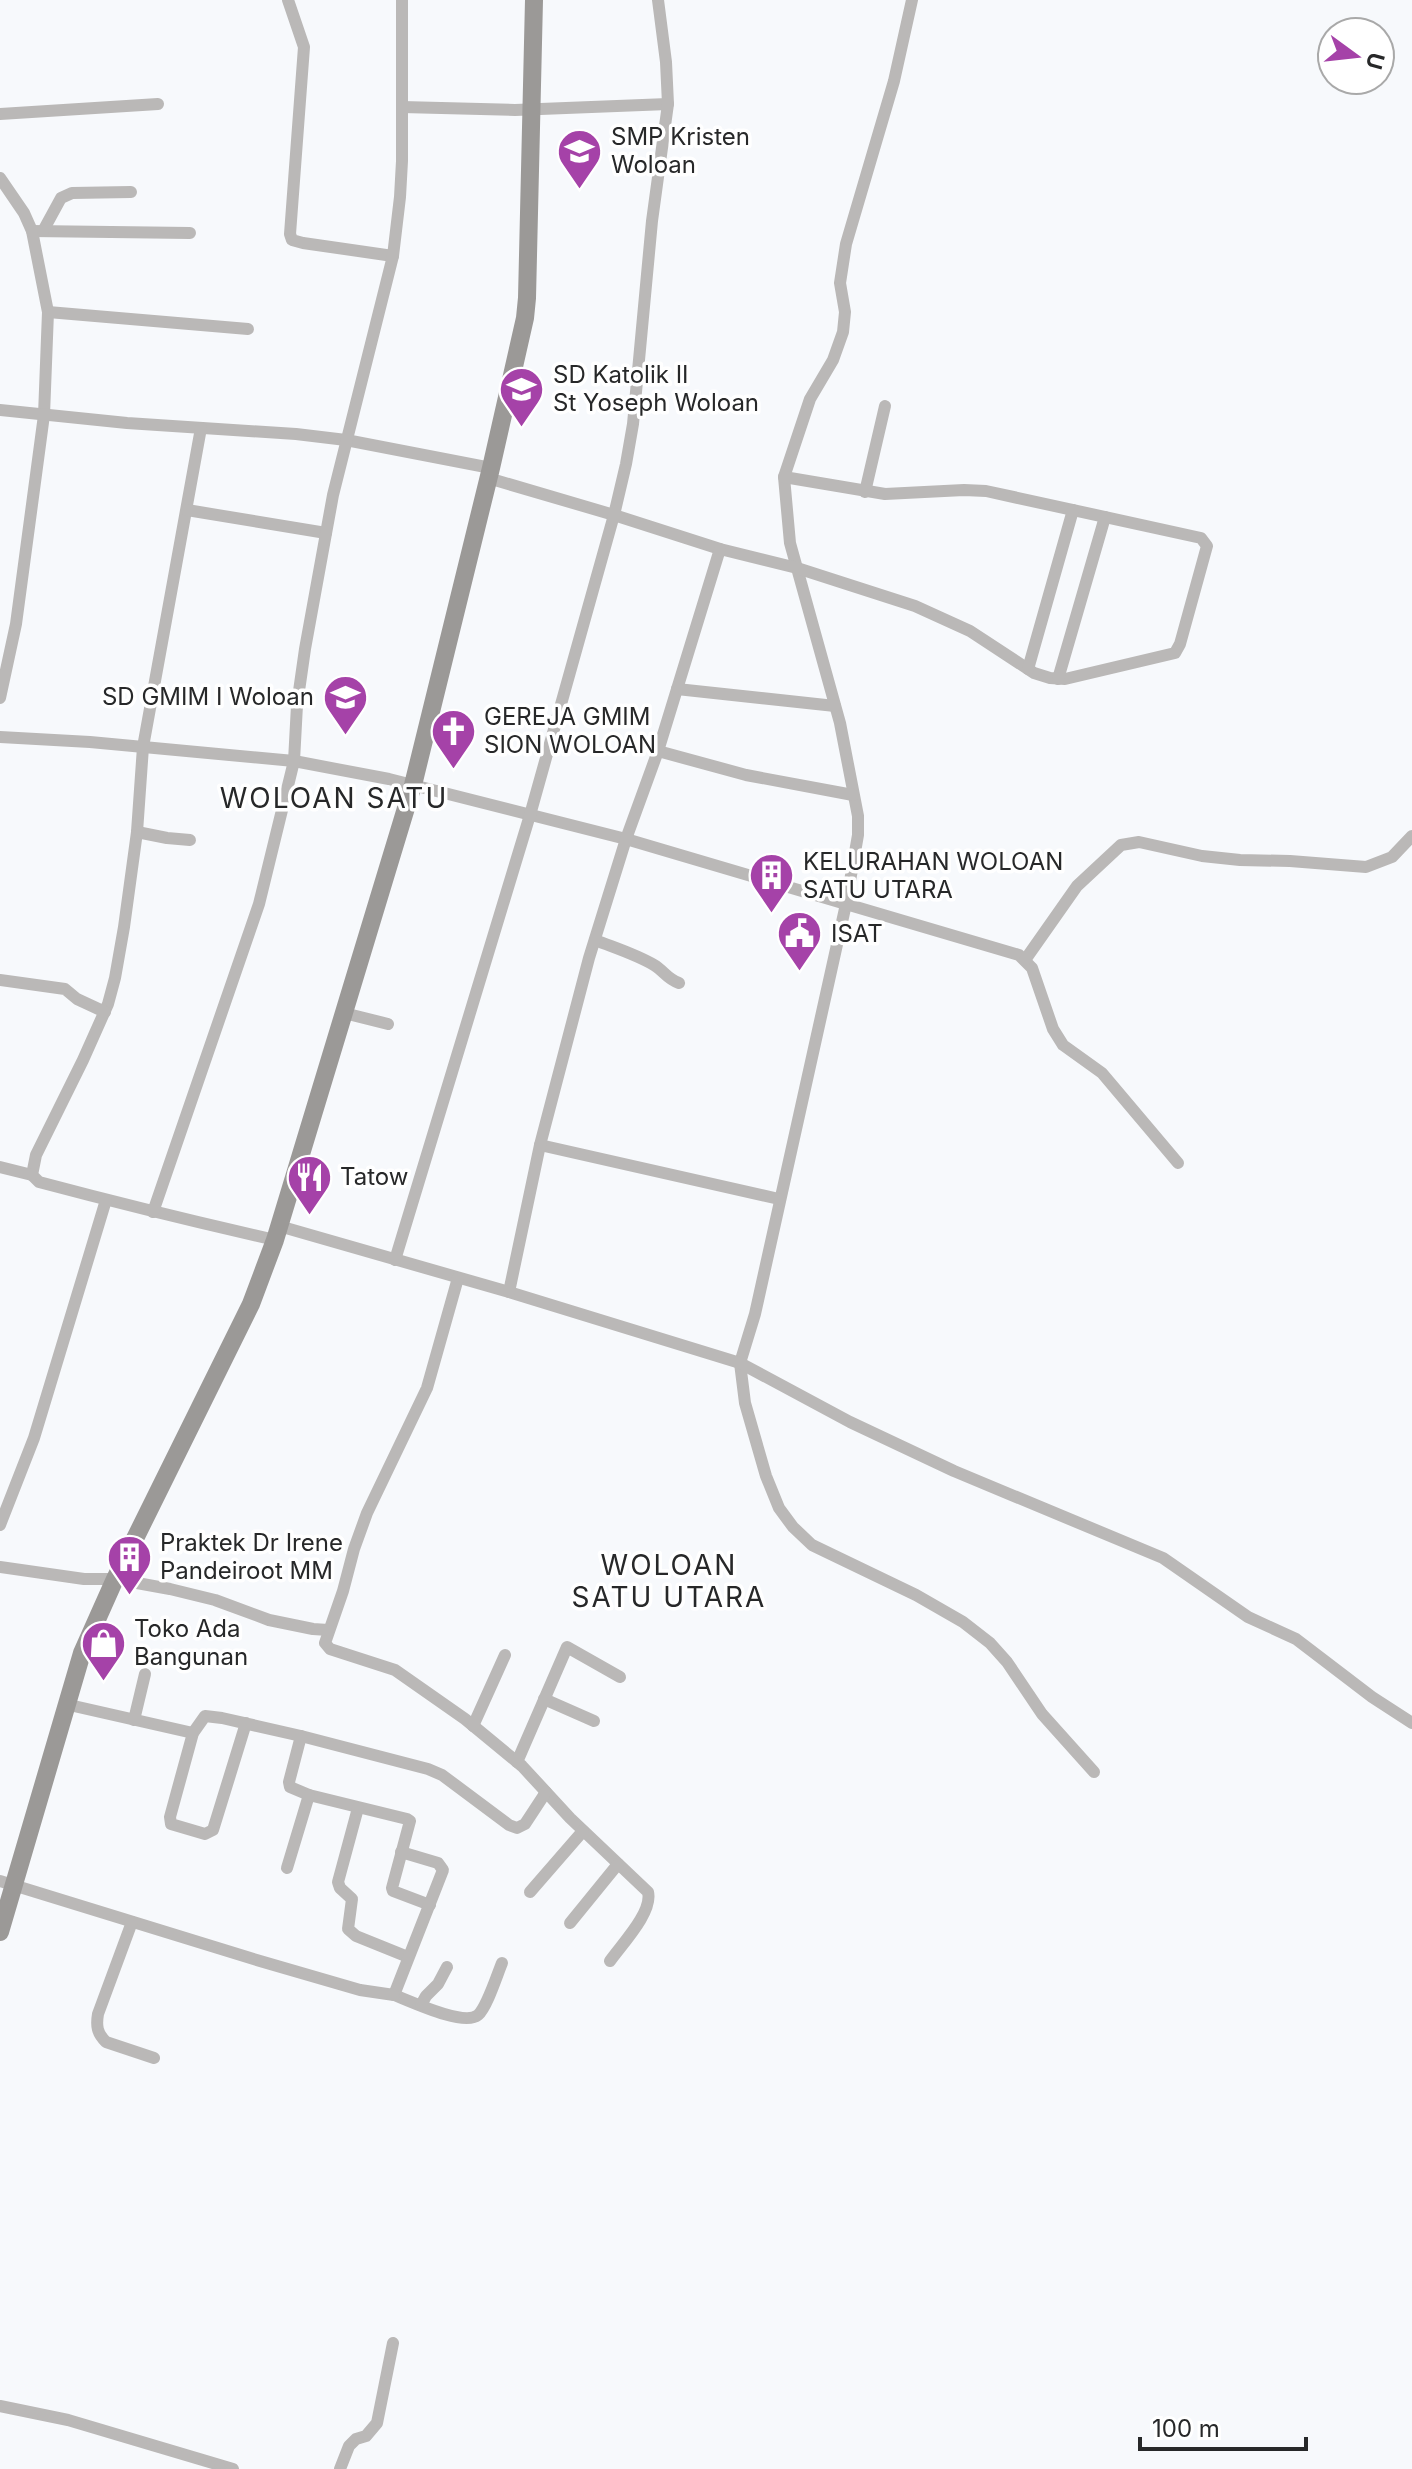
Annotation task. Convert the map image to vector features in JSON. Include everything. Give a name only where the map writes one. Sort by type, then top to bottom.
[{"type":"main road","points":[[0,1932],[7,1883],[82,1653],[115,1579],[251,1304],[277,1233],[413,785],[490,473],[527,298],[534,0]]},
{"type":"street","points":[[288,0],[304,47],[292,240],[393,256]]},
{"type":"street","points":[[153,1212],[259,904],[294,761],[297,705],[326,533],[346,440],[393,256],[400,197],[402,0]]},
{"type":"street","points":[[395,1260],[530,815],[614,515],[633,424],[652,221],[668,104],[658,0]]},
{"type":"street","points":[[912,0],[894,81],[846,244],[840,283],[845,312],[843,332],[833,360],[810,399],[784,477],[787,523],[835,706],[858,816],[858,835],[846,904],[755,1314],[740,1363],[745,1403],[766,1476],[779,1508],[793,1527],[812,1545],[916,1595],[963,1622],[990,1643],[1007,1662],[1042,1714],[1094,1772]]},
{"type":"street","points":[[0,114],[158,104]]},
{"type":"street","points":[[402,107],[531,109],[668,104]]},
{"type":"street","points":[[0,178],[38,231],[48,312],[44,415],[18,612],[5,652],[0,698]]},
{"type":"street","points":[[38,231],[61,198],[72,193],[131,192]]},
{"type":"street","points":[[38,231],[190,233]]},
{"type":"street","points":[[48,312],[248,329]]},
{"type":"street","points":[[865,492],[885,406]]},
{"type":"street","points":[[0,410],[346,440],[490,473],[720,549],[797,568],[915,606],[980,637],[1041,676],[1065,679],[1175,653],[1184,632],[1206,542],[1201,538],[986,491],[885,494],[784,477]]},
{"type":"street","points":[[32,1175],[36,1155],[105,1012],[119,957],[137,832],[143,747],[201,428]]},
{"type":"street","points":[[187,510],[326,533]]},
{"type":"street","points":[[1028,669],[1073,510]]},
{"type":"street","points":[[1058,679],[1105,517]]},
{"type":"street","points":[[509,1292],[540,1145],[595,940],[626,839],[658,751],[720,549]]},
{"type":"street","points":[[677,689],[835,706]]},
{"type":"street","points":[[0,737],[294,761],[413,785],[626,839],[1019,955],[1032,968],[1053,1029],[1063,1045],[1102,1073],[1178,1163]]},
{"type":"street","points":[[658,751],[746,775],[853,795]]},
{"type":"street","points":[[137,832],[190,840]]},
{"type":"street","points":[[1025,960],[1077,886],[1121,845],[1139,842],[1227,859],[1366,867],[1392,857],[1412,836]]},
{"type":"street","points":[[595,940],[643,960],[679,983]]},
{"type":"street","points":[[0,980],[65,989],[77,999],[105,1012]]},
{"type":"street","points":[[344,1013],[388,1024]]},
{"type":"street","points":[[540,1145],[779,1199]]},
{"type":"street","points":[[0,1167],[32,1175],[39,1182],[153,1212],[277,1233],[395,1260],[740,1363],[850,1422],[941,1465],[1163,1558],[1248,1617],[1296,1639],[1372,1697],[1412,1723]]},
{"type":"street","points":[[0,1525],[34,1438],[106,1200]]},
{"type":"street","points":[[458,1278],[427,1388],[367,1513],[325,1643],[330,1649],[395,1670],[473,1726],[517,1762],[583,1831],[648,1892],[650,1900],[647,1910],[610,1961]]},
{"type":"street","points":[[0,1567],[84,1579],[115,1579],[215,1600],[289,1625],[328,1630]]},
{"type":"street","points":[[517,1762],[567,1647],[620,1677]]},
{"type":"street","points":[[473,1726],[505,1655]]},
{"type":"street","points":[[134,1720],[145,1674]]},
{"type":"street","points":[[544,1699],[594,1721]]},
{"type":"street","points":[[65,1704],[193,1733]]},
{"type":"street","points":[[246,1723],[213,1830],[207,1834],[177,1827],[169,1821],[193,1733],[205,1716],[246,1723],[301,1736],[428,1769],[442,1775],[517,1828],[525,1824],[546,1792]]},
{"type":"street","points":[[301,1736],[290,1785],[292,1788],[410,1821],[392,1881],[393,1891],[430,1905]]},
{"type":"street","points":[[287,1868],[309,1795]]},
{"type":"street","points":[[358,1808],[338,1882],[352,1899],[348,1929],[356,1936],[408,1957]]},
{"type":"street","points":[[530,1892],[583,1831]]},
{"type":"street","points":[[394,1995],[443,1868],[438,1863],[401,1852]]},
{"type":"street","points":[[570,1923],[618,1864]]},
{"type":"street","points":[[7,1883],[360,1990],[394,1995],[464,2018],[481,2013],[502,1963]]},
{"type":"street","points":[[132,1922],[96,2027],[106,2042],[154,2058]]},
{"type":"street","points":[[421,2005],[447,1967]]},
{"type":"street","points":[[340,2469],[349,2446],[356,2439],[366,2436],[377,2423],[393,2343]]},
{"type":"street","points":[[0,2406],[68,2420],[233,2469]]},
{"type":"place","name":"SMP Kristen Woloan","points":[[580,190]]},
{"type":"place","name":"SD Katolik II St Yoseph Woloan","points":[[522,428]]},
{"type":"place","name":"SD GMIM I Woloan","points":[[345,736]]},
{"type":"place","name":"GEREJA GMIM SION WOLOAN","points":[[453,770]]},
{"type":"place","name":"KELURAHAN WOLOAN SATU UTARA","points":[[772,915]]},
{"type":"place","name":"ISAT","points":[[800,973]]},
{"type":"place","name":"Tatow","points":[[309,1216]]},
{"type":"place","name":"Praktek Dr Irene Pandeiroot MM","points":[[129,1596]]},
{"type":"place","name":"Toko Ada Bangunan","points":[[103,1682]]},
{"type":"district","name":"WOLOAN SATU","points":[[334,798]]},
{"type":"district","name":"WOLOAN SATU UTARA","points":[[669,1581]]}]
